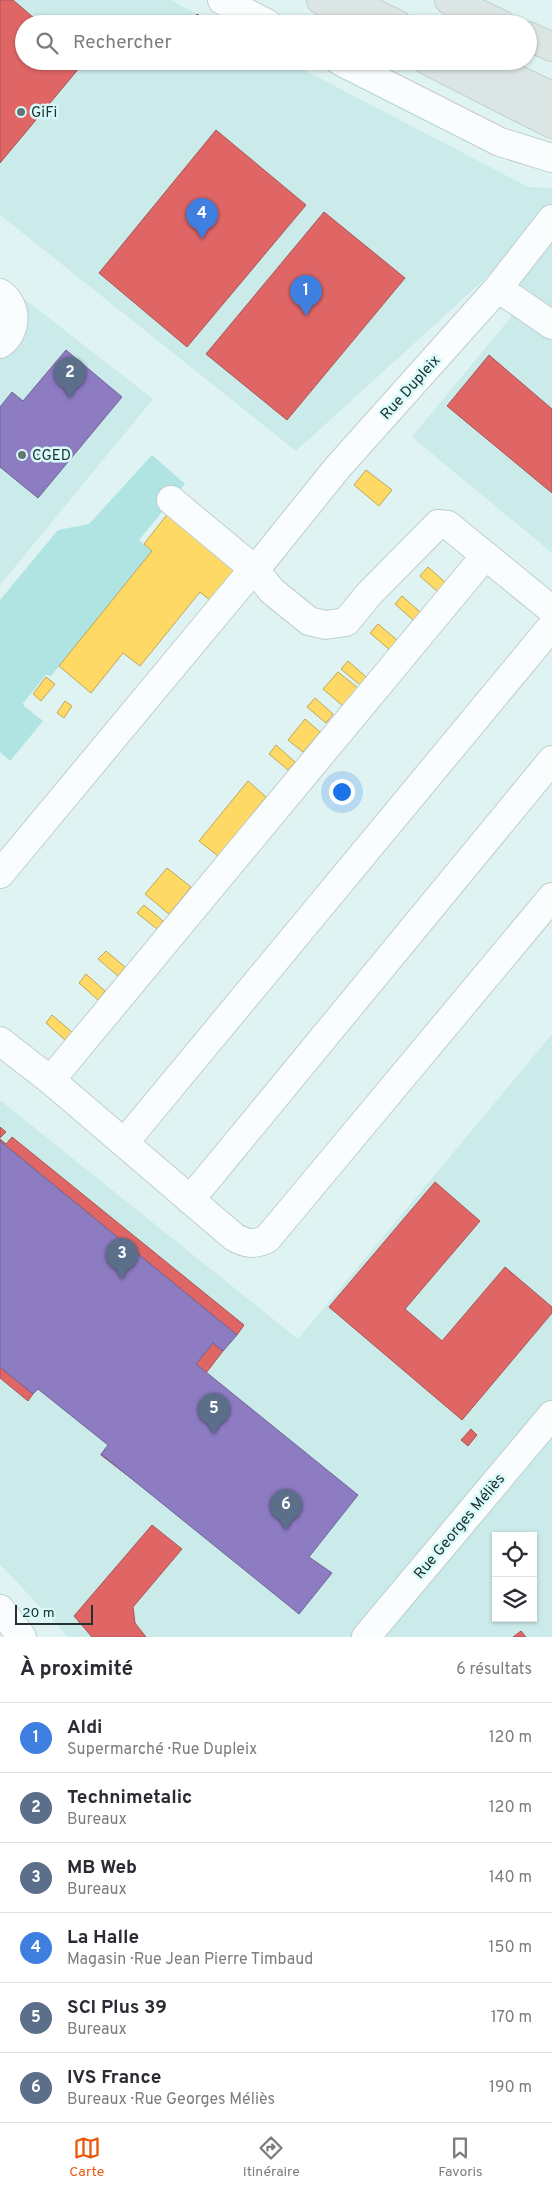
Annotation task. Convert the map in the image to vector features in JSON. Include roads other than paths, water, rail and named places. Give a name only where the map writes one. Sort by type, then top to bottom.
[{"type":"main road","points":[[321,0],[345,15]]},
{"type":"main road","points":[[346,0],[378,15]]},
{"type":"main road","points":[[449,0],[482,15]]},
{"type":"main road","points":[[537,40],[552,47]]},
{"type":"main road","points":[[446,70],[552,124]]},
{"type":"main road","points":[[497,70],[552,96]]},
{"type":"street","points":[[222,0],[251,15]]},
{"type":"street","points":[[358,70],[500,142],[552,158]]},
{"type":"street","name":"Rue Dupleix","points":[[0,874],[338,467],[498,288],[552,219]]},
{"type":"street","points":[[498,288],[552,325]]},
{"type":"street","points":[[0,293],[10,305],[13,314],[10,333],[0,344]]},
{"type":"street","points":[[172,500],[261,562],[272,591],[308,621],[325,625],[346,622],[368,594],[438,524],[448,526],[552,610]]},
{"type":"street","points":[[54,1083],[59,1070],[485,556]]},
{"type":"street","points":[[124,1143],[552,626]]},
{"type":"street","points":[[190,1200],[552,760]]},
{"type":"street","points":[[0,1040],[54,1083],[190,1200],[245,1244],[258,1243],[267,1239],[552,898]]},
{"type":"street","name":"Rue Georges Méliès","points":[[366,1637],[552,1415]]},
{"type":"street","points":[[0,1609],[22,1637]]},
{"type":"street","points":[[0,1626],[11,1637]]},
{"type":"place","name":"GiFi","points":[[21,112]]},
{"type":"place","name":"La Halle","points":[[202,239]]},
{"type":"place","name":"Aldi","points":[[306,316]]},
{"type":"place","name":"Technimetalic","points":[[70,398]]},
{"type":"place","name":"CGED","points":[[22,455]]},
{"type":"place","name":"MB Web","points":[[122,1279]]},
{"type":"place","name":"SCI Plus 39","points":[[214,1434]]},
{"type":"place","name":"IVS France","points":[[286,1530]]}]
